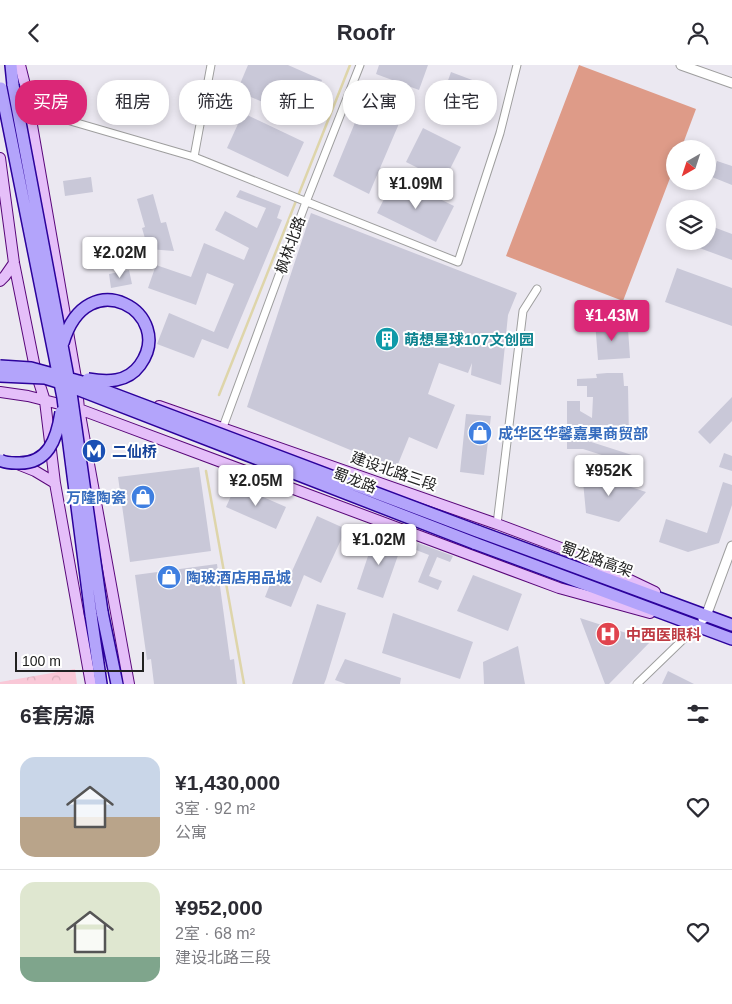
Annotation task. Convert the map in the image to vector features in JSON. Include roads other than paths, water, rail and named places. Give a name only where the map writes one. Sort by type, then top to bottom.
[{"type":"main road","points":[[11,65],[5,85],[62,398],[97,613],[117,684]]},
{"type":"main road","points":[[20,65],[23,80]]},
{"type":"main road","points":[[5,85],[63,343],[71,393],[97,613],[101,684]]},
{"type":"main road","points":[[32,125],[76,378],[79,409],[129,684]]},
{"type":"main road","points":[[0,158],[14,263],[36,373],[45,401],[55,483],[91,684]]},
{"type":"main road","points":[[0,281],[14,263]]},
{"type":"main road","points":[[54,373],[99,381],[113,381],[127,377],[137,370],[144,359],[148,347],[148,334],[144,322],[136,311],[126,304],[114,300],[101,300],[88,304],[77,313],[63,343]]},
{"type":"main road","name":"蜀龙路","points":[[0,366],[31,367],[121,396],[696,626]]},
{"type":"main road","name":"建设北路三段","points":[[0,375],[36,373],[76,378],[223,427],[497,523],[569,551],[706,616],[732,625]]},
{"type":"main road","name":"蜀龙路","points":[[0,375],[45,378],[475,537]]},
{"type":"main road","points":[[0,384],[14,379],[64,385]]},
{"type":"main road","points":[[0,392],[28,396],[79,409],[559,588],[696,626],[732,639]]},
{"type":"main road","points":[[0,459],[3,462],[23,464],[37,459],[46,453],[56,437],[62,398]]},
{"type":"main road","points":[[0,459],[35,471],[55,483]]},
{"type":"main road","name":"蜀龙路高架","points":[[475,537],[706,616]]},
{"type":"street","points":[[194,157],[211,65]]},
{"type":"street","name":"枫林北路","points":[[223,427],[304,201],[360,65]]},
{"type":"street","points":[[84,125],[194,157],[458,261],[500,133],[517,65]]},
{"type":"street","points":[[681,65],[732,83]]},
{"type":"street","points":[[497,523],[523,311],[537,289]]},
{"type":"street","points":[[637,684],[706,616],[732,546]]},
{"type":"waterway","points":[[219,395],[350,65]]},
{"type":"waterway","points":[[206,471],[244,684]]},
{"type":"place","name":"萌想星球107文创园","points":[[387,339]]},
{"type":"place","name":"成华区华馨嘉果商贸部","points":[[480,433]]},
{"type":"place","name":"二仙桥","points":[[94,451]]},
{"type":"place","name":"万隆陶瓷","points":[[143,497]]},
{"type":"place","name":"陶玻酒店用品城","points":[[169,577]]},
{"type":"place","name":"中西医眼科","points":[[608,634]]}]
